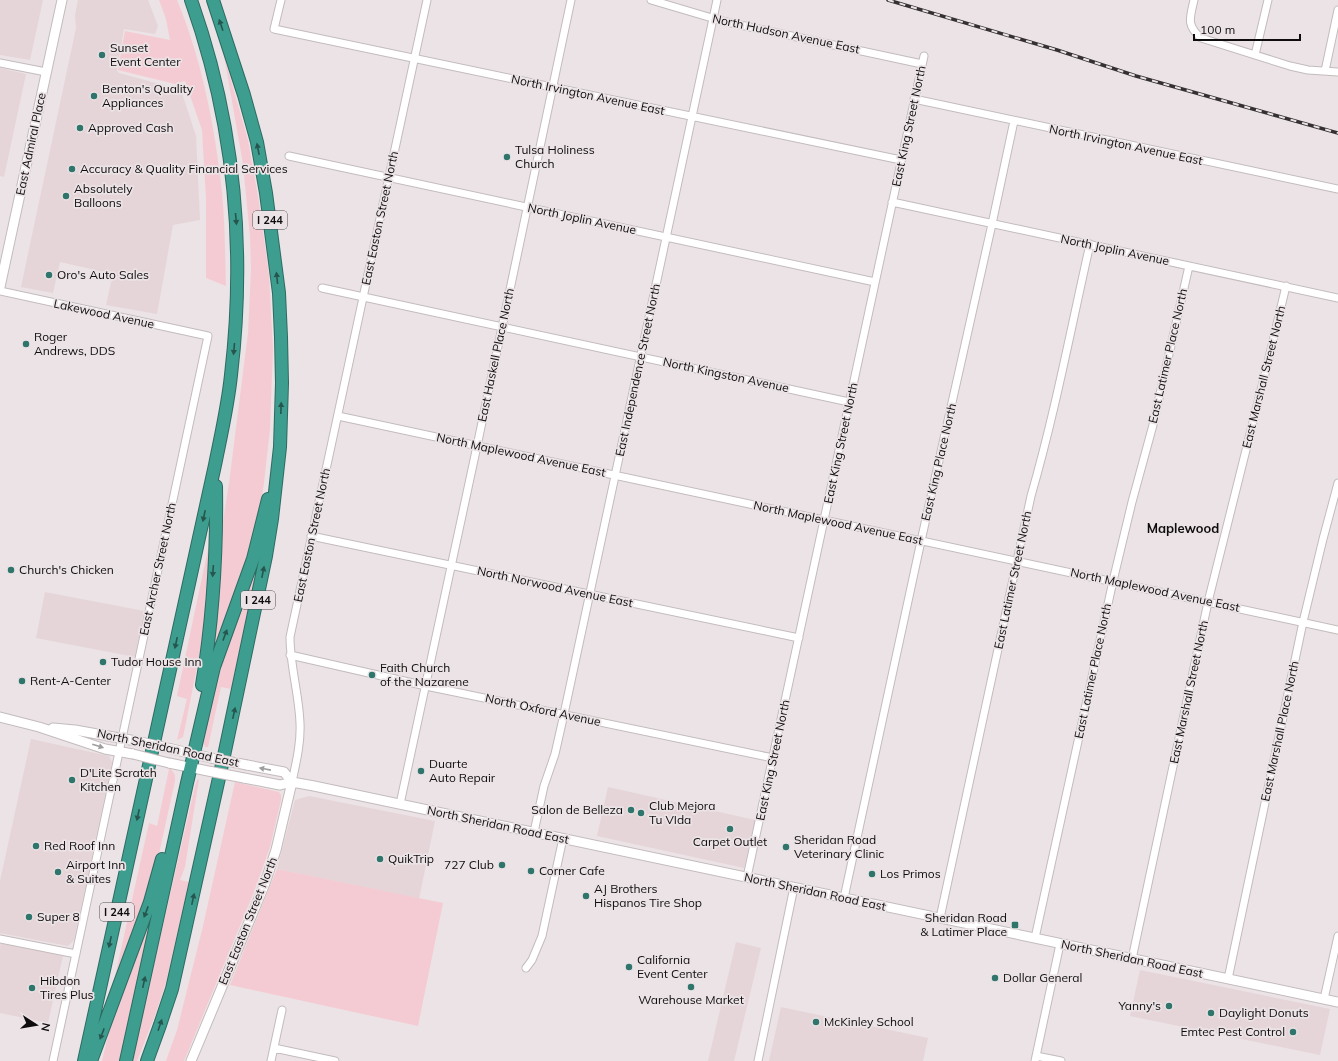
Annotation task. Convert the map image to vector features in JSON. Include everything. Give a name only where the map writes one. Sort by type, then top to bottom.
[{"type":"highway","name":"I 244","points":[[84,1061],[215,465],[231,376],[236,329],[237,226],[233,180],[224,120],[212,68],[191,0]]},
{"type":"highway","name":"I 244","points":[[146,1061],[172,989],[224,759],[266,556],[272,519],[280,447],[282,383],[281,337],[278,286],[266,193],[246,101],[213,0]]},
{"type":"highway","points":[[91,1061],[150,902],[214,667],[259,540],[280,447]]},
{"type":"highway","points":[[191,753],[208,639],[216,532],[215,465]]},
{"type":"highway","points":[[126,1061],[187,767]]},
{"type":"main road","name":"East Admiral Place","points":[[0,287],[62,0]]},
{"type":"main road","name":"North Sheridan Road East","points":[[0,717],[39,727],[119,752],[187,767],[280,785],[292,782],[400,804],[1338,1002]]},
{"type":"main road","name":"North Sheridan Road East","points":[[39,727],[76,730],[122,738],[211,758],[284,772],[292,782]]},
{"type":"main road","name":"East Easton Street North","points":[[191,1061],[264,886],[276,850],[292,782]]},
{"type":"street","name":"North Irvington Avenue East","points":[[281,0],[274,29],[901,160]]},
{"type":"street","name":"East Easton Street North","points":[[292,782],[299,746],[300,723],[290,655],[290,637],[427,0]]},
{"type":"street","name":"East Haskell Place North","points":[[400,804],[571,0]]},
{"type":"street","name":"North Hudson Avenue East","points":[[651,0],[713,19],[922,64]]},
{"type":"street","name":"East Independence Street North","points":[[534,832],[544,786],[555,754],[564,714],[718,0]]},
{"type":"street","points":[[1194,0],[1190,21],[1193,31],[1201,38],[1290,66],[1308,70],[1338,72]]},
{"type":"street","points":[[1255,55],[1268,0]]},
{"type":"street","points":[[1325,71],[1338,10]]},
{"type":"street","name":"East King Street North","points":[[747,877],[924,56]]},
{"type":"street","points":[[0,63],[46,72]]},
{"type":"street","name":"North Irvington Avenue East","points":[[914,99],[1338,189]]},
{"type":"street","name":"East King Place North","points":[[844,898],[1014,121]]},
{"type":"street","name":"North Joplin Avenue","points":[[289,156],[875,282]]},
{"type":"street","name":"North Joplin Avenue","points":[[892,202],[1338,298]]},
{"type":"street","name":"East Latimer Street North","points":[[940,918],[1031,496],[1046,444],[1058,393],[1090,244]]},
{"type":"street","name":"East Latimer Place North","points":[[1035,938],[1113,581],[1132,502],[1153,425],[1189,266]]},
{"type":"street","name":"East Marshall Street North","points":[[1132,959],[1208,602],[1286,286]]},
{"type":"street","name":"North Kingston Avenue","points":[[322,288],[850,402]]},
{"type":"street","name":"Lakewood Avenue","points":[[0,291],[208,336]]},
{"type":"street","name":"East Archer Street North","points":[[53,1061],[208,336]]},
{"type":"street","name":"North Maplewood Avenue East","points":[[338,416],[1338,630]]},
{"type":"street","name":"East Marshall Place North","points":[[1228,979],[1303,622],[1338,483]]},
{"type":"street","name":"North Norwood Avenue East","points":[[311,536],[799,638]]},
{"type":"street","name":"North Oxford Avenue","points":[[290,655],[426,686],[773,758]]},
{"type":"street","points":[[526,968],[532,960],[542,936],[563,838]]},
{"type":"street","points":[[758,1061],[794,887]]},
{"type":"street","points":[[1324,999],[1338,936]]},
{"type":"street","points":[[0,938],[76,954]]},
{"type":"street","points":[[1060,944],[1035,1058],[1061,1061]]},
{"type":"street","points":[[271,1061],[282,1010]]},
{"type":"street","points":[[274,1048],[335,1061]]},
{"type":"shaded area","points":[[0,0],[43,0],[30,60],[0,55]]},
{"type":"shaded area","points":[[78,0],[148,0],[158,26],[155,34],[124,29],[117,71],[119,73],[181,90],[196,136],[200,220],[173,225],[157,314],[106,305],[113,274],[60,262],[53,293],[21,287],[76,28],[75,15]]},
{"type":"shaded area","points":[[159,0],[177,0],[194,46],[206,94],[216,143],[222,192],[226,286],[206,278],[206,199],[202,130],[185,81],[175,84],[118,70],[125,31],[170,40],[166,19]]},
{"type":"shaded area","points":[[224,56],[248,140],[258,196],[269,274],[273,349],[270,429],[264,483],[257,526],[213,658],[211,655],[220,540],[229,483],[248,333],[251,269],[250,237],[243,164]]},
{"type":"shaded area","points":[[0,68],[26,74],[4,177],[0,176]]},
{"type":"shaded area","points":[[208,549],[212,549],[202,642],[183,737],[177,740],[187,699],[177,696]]},
{"type":"shaded area","points":[[256,561],[258,563],[231,689],[221,687],[208,747],[205,747],[202,739],[214,687]]},
{"type":"shaded area","points":[[45,592],[144,611],[135,657],[36,638]]},
{"type":"shaded area","points":[[31,739],[109,756],[112,762],[74,940],[68,946],[0,933],[0,881]]},
{"type":"shaded area","points":[[169,769],[171,769],[175,775],[175,781],[155,872],[112,990],[149,823],[157,826]]},
{"type":"shaded area","points":[[199,779],[185,867],[180,880],[189,882],[166,982],[156,1013],[137,1061],[129,1061],[137,1039],[195,786],[197,780]]},
{"type":"shaded area","points":[[235,782],[279,792],[281,795],[270,847],[254,892],[184,1061],[166,1061],[177,1030],[203,926]]},
{"type":"shaded area","points":[[608,787],[755,820],[744,868],[597,836]]},
{"type":"shaded area","points":[[309,796],[435,821],[419,899],[277,869],[295,800]]},
{"type":"shaded area","points":[[277,869],[443,903],[418,1026],[230,985]]},
{"type":"shaded area","points":[[155,904],[122,1061],[102,1061],[114,1010]]},
{"type":"shaded area","name":"Hibdon Tires Plus","points":[[1,942],[63,956],[48,1023],[0,1013]]},
{"type":"shaded area","points":[[736,942],[761,948],[734,1061],[708,1061]]},
{"type":"shaded area","points":[[1140,970],[1330,1009],[1320,1055],[1130,1016]]},
{"type":"shaded area","name":"McKinley School","points":[[781,1007],[928,1038],[923,1061],[769,1061]]},
{"type":"railway","points":[[888,0],[1057,50],[1136,76],[1338,133]]},
{"type":"place","name":"Sunset Event Center","points":[[102,55]]},
{"type":"place","name":"Benton's Quality Appliances","points":[[94,96]]},
{"type":"place","name":"Approved Cash","points":[[80,128]]},
{"type":"place","name":"Tulsa Holiness Church","points":[[507,157]]},
{"type":"place","name":"Accuracy & Quality Financial Services","points":[[72,169]]},
{"type":"place","name":"Absolutely Balloons","points":[[66,196]]},
{"type":"place","name":"Oro's Auto Sales","points":[[49,275]]},
{"type":"place","name":"Roger Andrews, DDS","points":[[26,344]]},
{"type":"place","name":"Church's Chicken","points":[[11,570]]},
{"type":"place","name":"Tudor House Inn","points":[[103,662]]},
{"type":"place","name":"Faith Church of the Nazarene","points":[[372,675]]},
{"type":"place","name":"Rent-A-Center","points":[[22,681]]},
{"type":"place","name":"Duarte Auto Repair","points":[[421,771]]},
{"type":"place","name":"D'Lite Scratch Kitchen","points":[[72,780]]},
{"type":"place","name":"Salon de Belleza","points":[[631,810]]},
{"type":"place","name":"Club Mejora Tu VIda","points":[[641,813]]},
{"type":"place","name":"Carpet Outlet","points":[[730,829]]},
{"type":"place","name":"Red Roof Inn","points":[[36,846]]},
{"type":"place","name":"Sheridan Road Veterinary Clinic","points":[[786,847]]},
{"type":"place","name":"QuikTrip","points":[[380,859]]},
{"type":"place","name":"727 Club","points":[[502,865]]},
{"type":"place","name":"Corner Cafe","points":[[531,871]]},
{"type":"place","name":"Airport Inn & Suites","points":[[58,872]]},
{"type":"place","name":"Los Primos","points":[[872,874]]},
{"type":"place","name":"AJ Brothers Hispanos Tire Shop","points":[[586,896]]},
{"type":"place","name":"Super 8","points":[[29,917]]},
{"type":"place","name":"Sheridan Road & Latimer Place","points":[[1015,925]]},
{"type":"place","name":"California Event Center","points":[[629,967]]},
{"type":"place","name":"Dollar General","points":[[995,978]]},
{"type":"place","name":"Warehouse Market","points":[[691,987]]},
{"type":"place","name":"Hibdon Tires Plus","points":[[32,988]]},
{"type":"place","name":"Yanny's","points":[[1169,1006]]},
{"type":"place","name":"Daylight Donuts","points":[[1211,1013]]},
{"type":"place","name":"McKinley School","points":[[816,1022]]},
{"type":"place","name":"Emtec Pest Control","points":[[1293,1032]]},
{"type":"district","name":"Maplewood","points":[[1183,528]]}]
